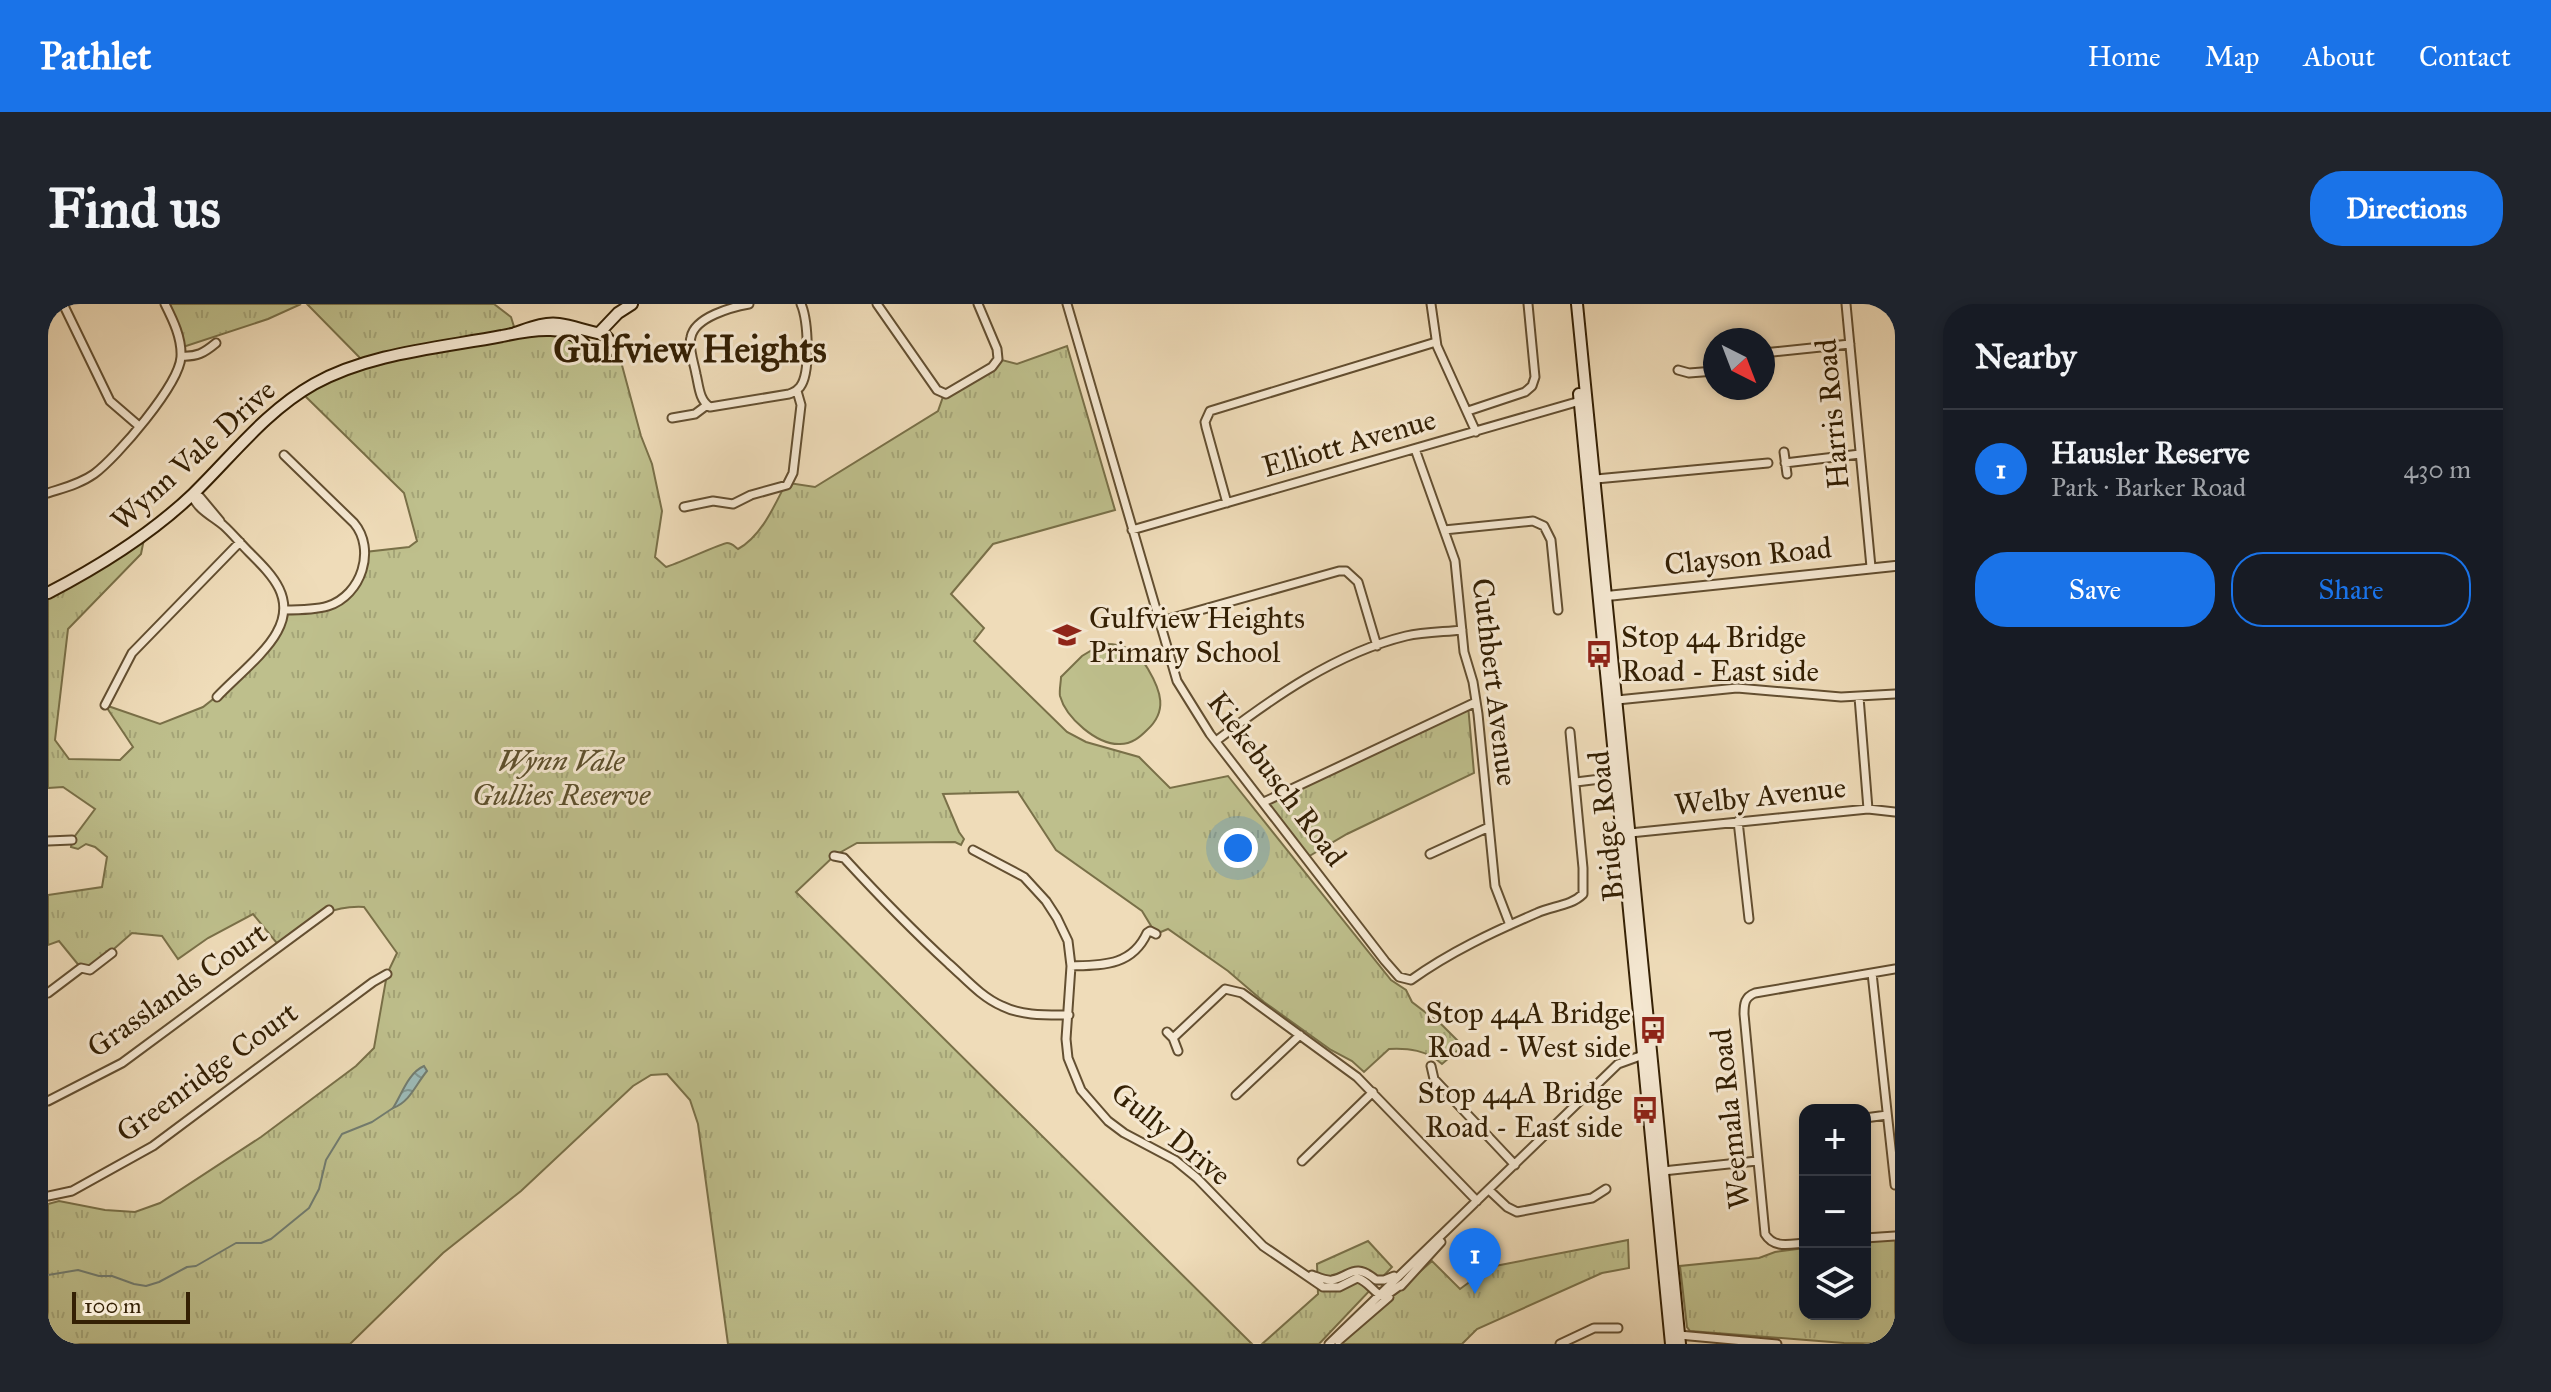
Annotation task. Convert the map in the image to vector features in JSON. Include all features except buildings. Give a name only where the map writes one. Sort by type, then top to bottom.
[{"type":"main road","points":[[600,334],[610,349],[602,356],[593,355],[587,345],[588,339],[600,334],[632,304]]},
{"type":"main road","name":"Bridge Road","points":[[1570,304],[1592,480],[1675,1339]]},
{"type":"main road","name":"Bridge Road","points":[[1577,304],[1583,399]]},
{"type":"main road","name":"Wynn Vale Drive","points":[[48,593],[125,549],[192,495],[267,417],[323,380],[380,359],[554,323],[600,334]]},
{"type":"main road","name":"Wynn Vale Drive","points":[[515,333],[562,332],[579,338],[587,345]]},
{"type":"main road","name":"Bridge Road","points":[[1614,701],[1617,777],[1626,833]]},
{"type":"street","points":[[48,492],[92,475],[108,461],[170,388],[181,356],[175,325],[165,304]]},
{"type":"street","points":[[749,304],[723,309],[696,327],[691,334],[701,397],[707,405],[716,408],[797,391]]},
{"type":"street","points":[[684,507],[713,501],[733,504],[751,495],[787,485],[793,473],[801,405],[797,391],[803,380],[807,341],[801,304]]},
{"type":"street","points":[[877,304],[937,390],[946,394],[992,367],[998,359],[978,304]]},
{"type":"street","name":"Kiekebusch Road","points":[[1067,304],[1158,622],[1177,681],[1197,715],[1399,977],[1411,980],[1442,958],[1510,925]]},
{"type":"street","points":[[1431,304],[1436,342],[1476,432]]},
{"type":"street","points":[[1468,411],[1525,392],[1532,386],[1535,377],[1528,304]]},
{"type":"street","name":"Harris Road","points":[[1846,304],[1871,567]]},
{"type":"street","points":[[65,308],[110,401],[139,426]]},
{"type":"street","points":[[1227,503],[1205,422],[1210,411],[1436,342]]},
{"type":"street","points":[[181,356],[194,357],[205,353],[216,343]]},
{"type":"street","points":[[1775,352],[1850,344]]},
{"type":"street","points":[[1678,370],[1703,372]]},
{"type":"street","name":"Elliott Avenue","points":[[1132,530],[1583,399]]},
{"type":"street","points":[[672,418],[695,414],[707,405]]},
{"type":"street","name":"Cuthbert Avenue","points":[[1415,449],[1455,561],[1464,652],[1476,702],[1495,886],[1510,925]]},
{"type":"street","points":[[1784,452],[1787,474]]},
{"type":"street","points":[[1785,463],[1860,454]]},
{"type":"street","points":[[284,455],[354,523],[362,536],[365,552],[360,574],[339,601],[315,609],[284,610]]},
{"type":"street","points":[[1592,480],[1768,463]]},
{"type":"street","points":[[192,495],[277,582],[284,600],[276,635],[217,697]]},
{"type":"street","points":[[1444,530],[1533,521],[1544,526],[1551,540],[1558,610]]},
{"type":"street","points":[[105,705],[132,653],[240,542]]},
{"type":"street","name":"Clayson Road","points":[[1603,596],[1895,566]]},
{"type":"street","points":[[1158,622],[1346,571],[1358,582],[1377,646]]},
{"type":"street","points":[[1216,741],[1284,690],[1353,656],[1407,636],[1462,630]]},
{"type":"street","points":[[1614,701],[1737,688],[1859,697],[1895,694]]},
{"type":"street","points":[[1859,697],[1868,809]]},
{"type":"street","points":[[1264,802],[1476,702]]},
{"type":"street","points":[[1510,925],[1542,910],[1575,901],[1583,894],[1570,732]]},
{"type":"street","points":[[1576,782],[1617,777]]},
{"type":"street","name":"Welby Avenue","points":[[1626,833],[1868,809],[1895,812]]},
{"type":"street","points":[[1738,821],[1749,919]]},
{"type":"street","points":[[1430,854],[1489,827]]},
{"type":"street","points":[[48,841],[72,840]]},
{"type":"street","points":[[844,858],[845,849]]},
{"type":"street","name":"Gully Drive","points":[[973,850],[1024,877],[1046,901],[1068,941],[1071,966],[1066,1039],[1073,1073],[1081,1090],[1108,1121],[1175,1160],[1197,1178],[1263,1246],[1323,1287],[1339,1287],[1351,1279],[1363,1280],[1378,1295]]},
{"type":"street","points":[[834,856],[844,858],[895,914],[978,991],[1000,1006],[1018,1012],[1069,1015]]},
{"type":"street","name":"Grasslands Court","points":[[48,1101],[122,1063],[329,910]]},
{"type":"street","points":[[1071,966],[1119,962],[1131,954],[1147,933],[1156,934]]},
{"type":"street","points":[[48,993],[81,968],[90,970],[112,953]]},
{"type":"street","name":"Weemala Road","points":[[1799,1243],[1771,1242],[1765,1234],[1745,1002],[1748,996],[1755,993],[1895,969]]},
{"type":"street","points":[[1872,973],[1895,1185]]},
{"type":"street","name":"Greenridge Court","points":[[48,1196],[72,1191],[153,1146],[387,974]]},
{"type":"street","points":[[1178,1051],[1170,1035],[1225,989],[1242,993],[1336,1060],[1373,1092],[1477,1201]]},
{"type":"street","points":[[1236,1095],[1300,1035]]},
{"type":"street","points":[[1332,1344],[1378,1295],[1618,1064],[1647,1054]]},
{"type":"street","points":[[1431,1066],[1434,1079],[1515,1165]]},
{"type":"street","points":[[1302,1161],[1373,1092]]},
{"type":"street","points":[[1871,1117],[1887,1115]]},
{"type":"street","points":[[1659,1171],[1757,1161]]},
{"type":"street","points":[[1489,1190],[1517,1212],[1592,1198],[1606,1189]]},
{"type":"street","points":[[1332,1344],[1402,1284],[1477,1201]]},
{"type":"street","points":[[1871,1238],[1895,1236]]},
{"type":"street","name":"Gully Drive","points":[[1306,1273],[1329,1281],[1356,1271],[1376,1280],[1384,1280],[1403,1271]]},
{"type":"street","points":[[1378,1295],[1384,1297],[1402,1284]]},
{"type":"street","points":[[1560,1344],[1594,1328],[1618,1328]]},
{"type":"street","points":[[1675,1339],[1777,1344]]},
{"type":"green space","points":[[165,304],[301,304],[268,319],[180,348]]},
{"type":"green space","name":"Wynn Vale Gullies Reserve","points":[[307,304],[494,304],[511,317],[516,333],[562,332],[593,355],[616,343],[641,436],[652,464],[662,511],[655,557],[666,567],[727,543],[738,549],[746,544],[759,530],[789,483],[815,487],[938,411],[944,394],[998,359],[1017,364],[1067,346],[1115,510],[993,544],[951,594],[984,628],[974,641],[1067,732],[1086,742],[1139,757],[1170,788],[1228,776],[1391,980],[1406,990],[1412,1002],[1463,1046],[1442,1064],[1417,1051],[1389,1049],[1364,1072],[1168,929],[1156,934],[1142,911],[1056,850],[1018,792],[943,794],[964,839],[961,845],[955,842],[857,843],[834,856],[796,892],[1252,1344],[728,1344],[698,1124],[690,1100],[667,1074],[651,1075],[633,1086],[521,1191],[443,1253],[350,1344],[48,1344],[48,1204],[59,1201],[135,1212],[160,1203],[261,1137],[356,1066],[374,1048],[387,974],[397,953],[364,907],[328,913],[280,947],[253,914],[208,938],[178,959],[162,936],[132,933],[90,970],[81,968],[59,941],[48,945],[48,895],[102,887],[107,857],[86,844],[78,849],[71,847],[72,840],[95,809],[63,787],[48,788],[48,593],[145,534],[141,554],[68,629],[55,740],[69,759],[120,760],[133,747],[105,705],[160,724],[203,707],[269,643],[284,610],[329,606],[351,589],[365,552],[409,547],[417,541],[404,493],[301,392],[365,363]]},
{"type":"green space","points":[[1102,644],[1123,646],[1134,652],[1148,669],[1159,693],[1160,708],[1154,723],[1139,738],[1128,743],[1111,743],[1092,735],[1069,713],[1060,696],[1061,677],[1082,656]]},
{"type":"green space","points":[[1468,705],[1474,773],[1347,834],[1306,858],[1264,802]]},
{"type":"green space","points":[[1895,1238],[1895,1344],[1690,1331],[1687,1327],[1680,1266],[1759,1258],[1799,1249],[1799,1320],[1871,1320],[1871,1240]]},
{"type":"green space","points":[[1628,1240],[1629,1268],[1602,1273],[1477,1329],[1462,1344],[1338,1344],[1432,1261],[1460,1289],[1490,1267]]},
{"type":"green space","points":[[1368,1241],[1392,1267],[1319,1344],[1262,1344],[1318,1294],[1317,1264]]},
{"type":"water","points":[[424,1066],[427,1071],[412,1092],[404,1102],[393,1108],[410,1079]]},
{"type":"waterway","points":[[48,1275],[78,1270],[146,1286],[187,1267],[196,1266],[236,1243],[261,1243],[271,1239],[309,1208],[319,1189],[326,1160],[342,1134],[372,1122],[393,1108]]},
{"type":"place","name":"Gulfview Heights Primary School","points":[[1067,635]]},
{"type":"place","name":"Stop 44 Bridge Road - East side","points":[[1599,654]]},
{"type":"place","name":"Stop 44A Bridge Road - West side","points":[[1653,1030]]},
{"type":"place","name":"Stop 44A Bridge Road - East side","points":[[1645,1110]]},
{"type":"place","name":"Hausler Reserve","points":[[1475,1294]]},
{"type":"district","name":"Gulfview Heights","points":[[690,349]]}]
